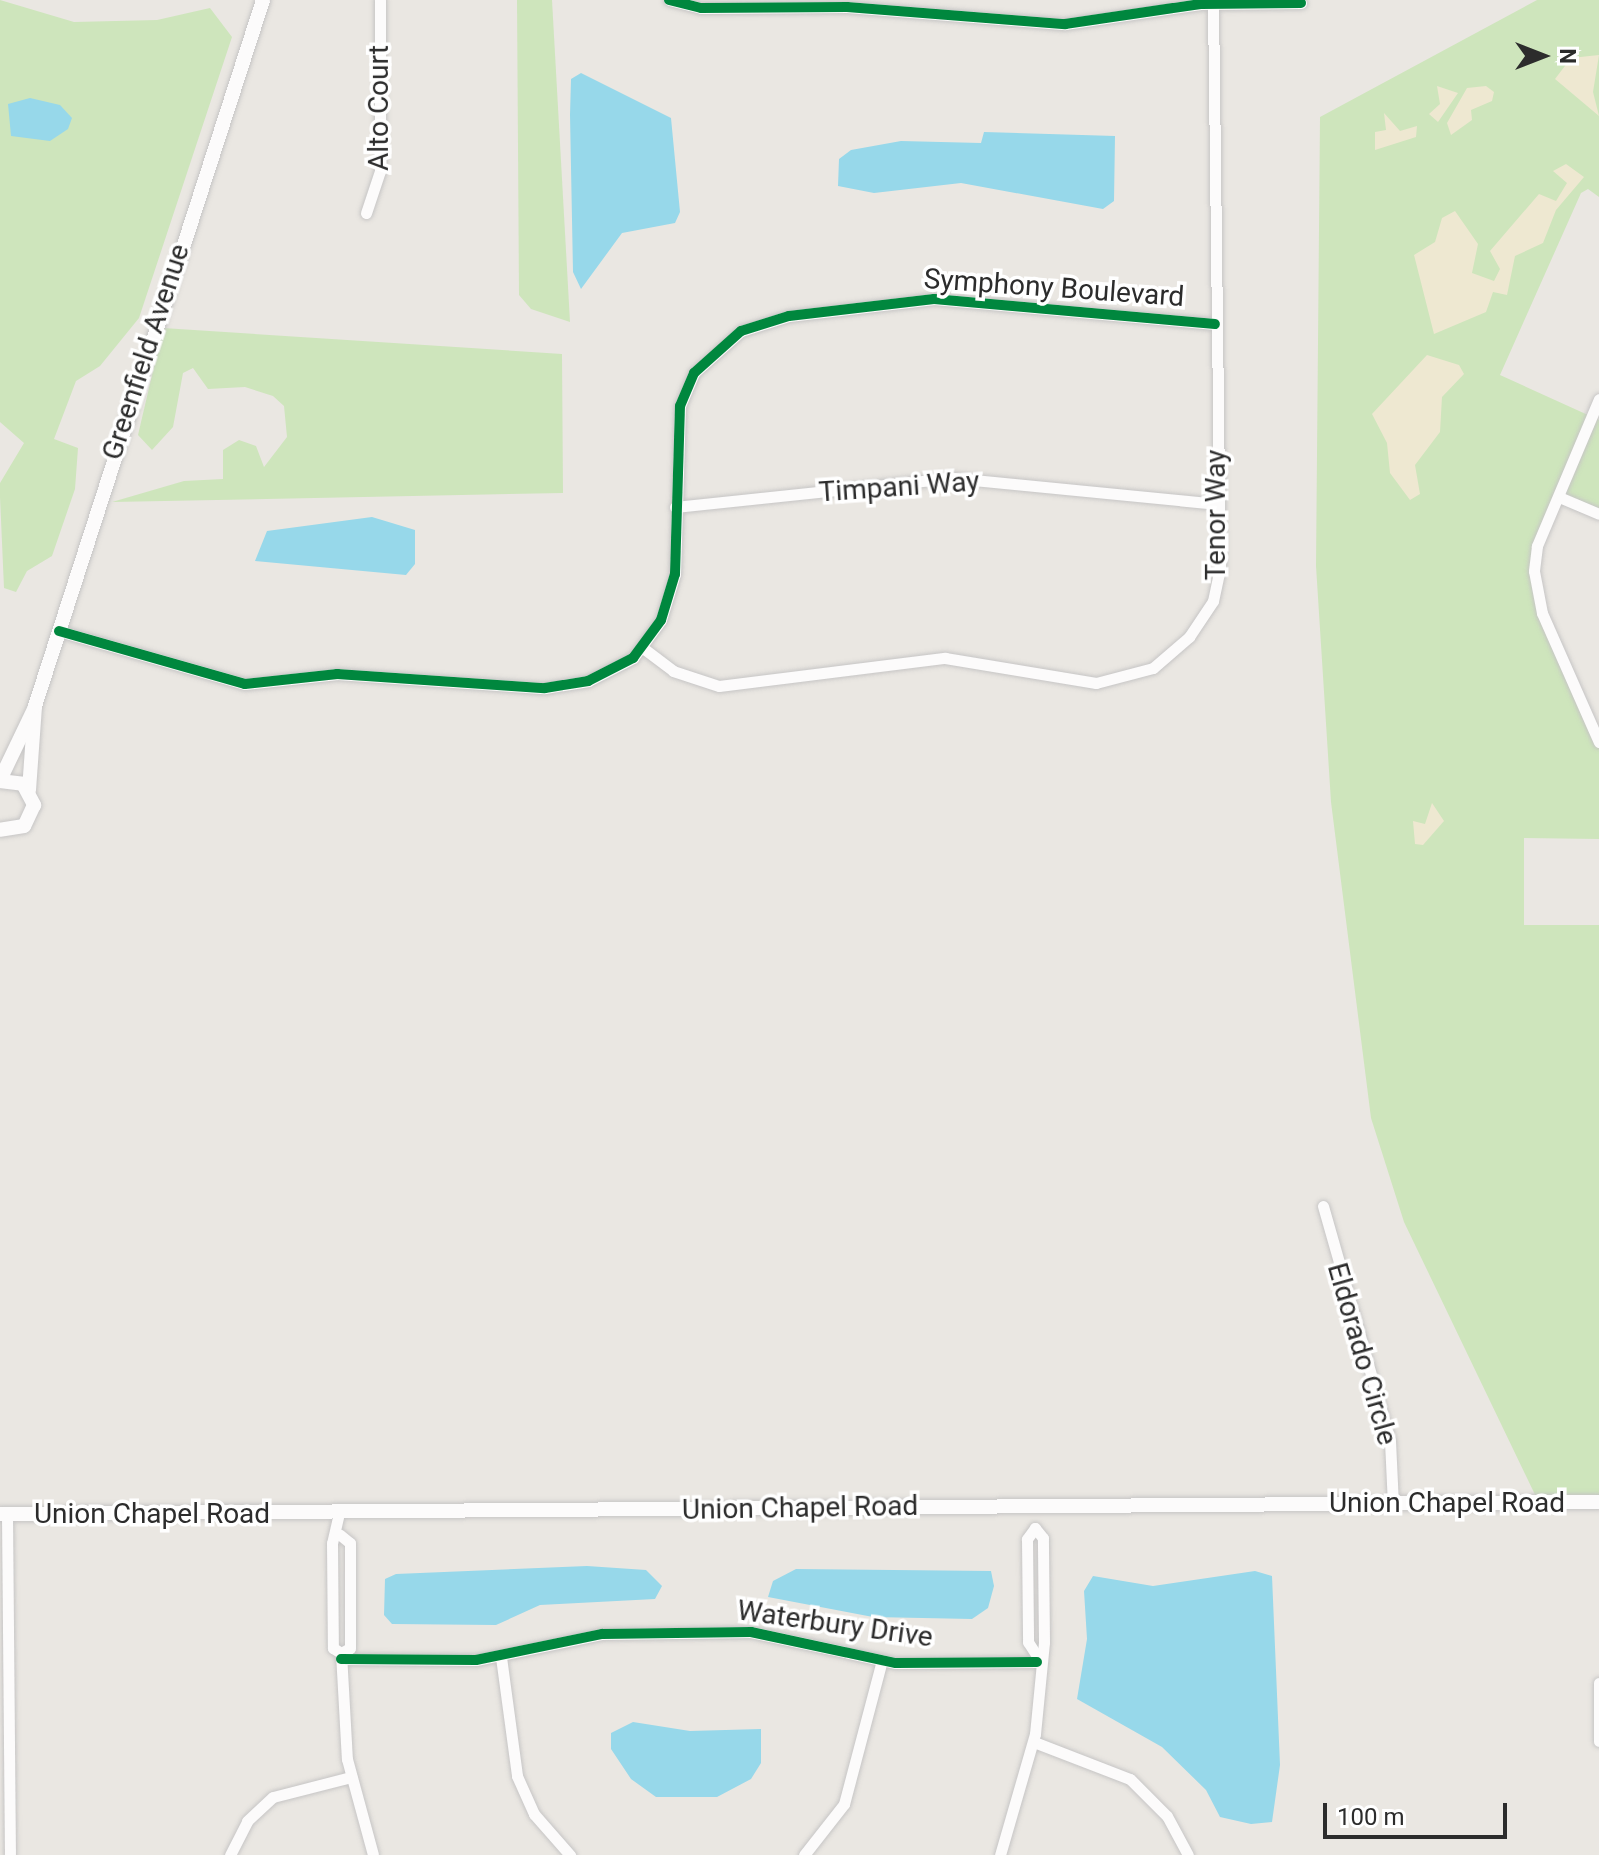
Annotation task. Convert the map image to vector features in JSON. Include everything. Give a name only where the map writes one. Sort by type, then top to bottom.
[{"type":"main road","name":"Greenfield Avenue","points":[[0,780],[35,706],[263,0]]},
{"type":"main road","name":"Greenfield Avenue","points":[[16,831],[33,813],[29,790],[35,706]]},
{"type":"main road","points":[[0,780],[29,790]]},
{"type":"main road","points":[[0,830],[16,831]]},
{"type":"main road","points":[[0,843],[16,831]]},
{"type":"main road","name":"Union Chapel Road","points":[[4,1514],[1599,1502]]},
{"type":"street","name":"Alto Court","points":[[366,213],[380,171],[380,0]]},
{"type":"street","points":[[669,0],[701,8],[858,8],[1049,24],[1213,2],[1301,3]]},
{"type":"street","name":"Tenor Way","points":[[643,648],[673,671],[719,686],[945,658],[1081,682],[1123,679],[1172,654],[1213,601],[1218,504],[1213,2]]},
{"type":"street","name":"Symphony Boulevard","points":[[59,631],[245,684],[337,674],[558,687],[600,677],[643,648],[672,590],[674,447],[686,389],[715,349],[755,324],[946,299],[1215,324]]},
{"type":"street","points":[[1599,399],[1559,497],[1534,571],[1542,613],[1599,742]]},
{"type":"street","name":"Timpani Way","points":[[675,507],[953,478],[1218,504]]},
{"type":"street","points":[[1559,497],[1599,514]]},
{"type":"street","name":"Eldorado Circle","points":[[1323,1206],[1390,1441],[1393,1504]]},
{"type":"street","points":[[1000,1855],[1034,1742],[1037,1659],[1044,1642],[1043,1538],[1035,1528],[1035,1506]]},
{"type":"street","points":[[339,1513],[340,1535],[332,1543],[333,1648],[341,1656],[351,1777],[373,1855]]},
{"type":"street","points":[[4,1514],[10,1855]]},
{"type":"street","points":[[340,1535],[350,1543],[350,1648],[341,1656]]},
{"type":"street","name":"Waterbury Drive","points":[[341,1656],[501,1657],[602,1634],[751,1632],[882,1660],[1037,1659]]},
{"type":"street","points":[[501,1657],[517,1776],[534,1814],[570,1855]]},
{"type":"street","points":[[804,1855],[844,1804],[882,1660]]},
{"type":"street","points":[[1599,1683],[1599,1741]]},
{"type":"street","points":[[1034,1742],[1130,1779],[1167,1816],[1188,1855]]},
{"type":"street","points":[[230,1855],[247,1821],[273,1797],[351,1777]]},
{"type":"green space","points":[[0,0],[74,22],[157,20],[210,8],[232,37],[139,318],[100,366],[76,381],[54,439],[78,448],[75,489],[52,556],[27,571],[16,592],[4,588],[0,497],[0,483],[24,443],[0,422]]},
{"type":"green space","points":[[517,0],[552,0],[570,322],[531,309],[519,295]]},
{"type":"green space","points":[[1537,0],[1599,0],[1599,197],[1588,189],[1581,193],[1500,375],[1599,420],[1599,514],[1559,497],[1537,546],[1542,613],[1599,742],[1599,839],[1524,838],[1524,925],[1599,925],[1599,1502],[1539,1503],[1404,1222],[1371,1118],[1331,802],[1316,566],[1320,117]]},
{"type":"green space","points":[[163,328],[562,354],[563,493],[112,502],[184,481],[223,479],[223,450],[239,440],[256,446],[264,467],[287,437],[284,406],[273,396],[245,387],[208,389],[193,368],[183,373],[173,427],[152,450],[138,435]]},
{"type":"sand","points":[[1599,55],[1593,92],[1599,116],[1555,79],[1571,58]]},
{"type":"sand","points":[[1437,86],[1458,93],[1438,122],[1429,114],[1440,104]]},
{"type":"sand","points":[[1486,86],[1494,92],[1492,101],[1471,110],[1472,120],[1451,135],[1447,123],[1467,88]]},
{"type":"sand","points":[[1384,113],[1400,131],[1417,126],[1416,137],[1375,150],[1375,132],[1386,130]]},
{"type":"sand","points":[[1566,164],[1584,177],[1556,210],[1543,243],[1515,256],[1507,295],[1493,292],[1486,312],[1434,334],[1414,255],[1435,242],[1442,218],[1455,211],[1478,244],[1472,273],[1494,281],[1500,269],[1490,251],[1539,194],[1556,201],[1567,183],[1553,171]]},
{"type":"sand","points":[[1427,355],[1459,365],[1464,374],[1442,397],[1440,432],[1415,465],[1420,494],[1410,500],[1390,473],[1387,443],[1372,414]]},
{"type":"sand","points":[[1432,803],[1444,821],[1423,845],[1415,844],[1413,821],[1425,824]]},
{"type":"water","points":[[581,73],[671,118],[680,212],[675,223],[622,233],[581,289],[573,272],[570,115],[571,79]]},
{"type":"water","points":[[30,98],[60,105],[72,118],[68,129],[50,141],[11,136],[8,104]]},
{"type":"water","points":[[984,132],[1115,136],[1114,201],[1103,209],[961,183],[874,193],[838,186],[839,159],[851,150],[901,141],[981,143]]},
{"type":"water","points":[[372,517],[415,530],[415,564],[406,575],[255,561],[267,531]]},
{"type":"water","points":[[587,1566],[646,1570],[662,1586],[655,1599],[540,1605],[496,1625],[392,1624],[384,1615],[385,1579],[396,1574]]},
{"type":"water","points":[[796,1569],[991,1571],[994,1586],[988,1608],[972,1619],[873,1617],[768,1597],[773,1581]]},
{"type":"water","points":[[1255,1571],[1272,1576],[1280,1765],[1272,1822],[1251,1824],[1220,1817],[1206,1790],[1162,1747],[1077,1699],[1087,1639],[1084,1591],[1093,1576],[1153,1586]]},
{"type":"water","points":[[633,1722],[690,1731],[761,1729],[761,1763],[751,1779],[717,1797],[656,1797],[631,1779],[611,1749],[611,1733]]},
{"type":"cycle path","points":[[669,0],[701,8],[847,7],[1065,24],[1201,4],[1301,3]]},
{"type":"cycle path","points":[[59,631],[245,684],[337,674],[545,688],[588,681],[633,658],[661,620],[675,574],[680,406],[694,373],[741,331],[789,316],[934,299],[1215,324]]},
{"type":"cycle path","points":[[341,1659],[476,1660],[602,1634],[751,1632],[896,1663],[1037,1662]]}]
